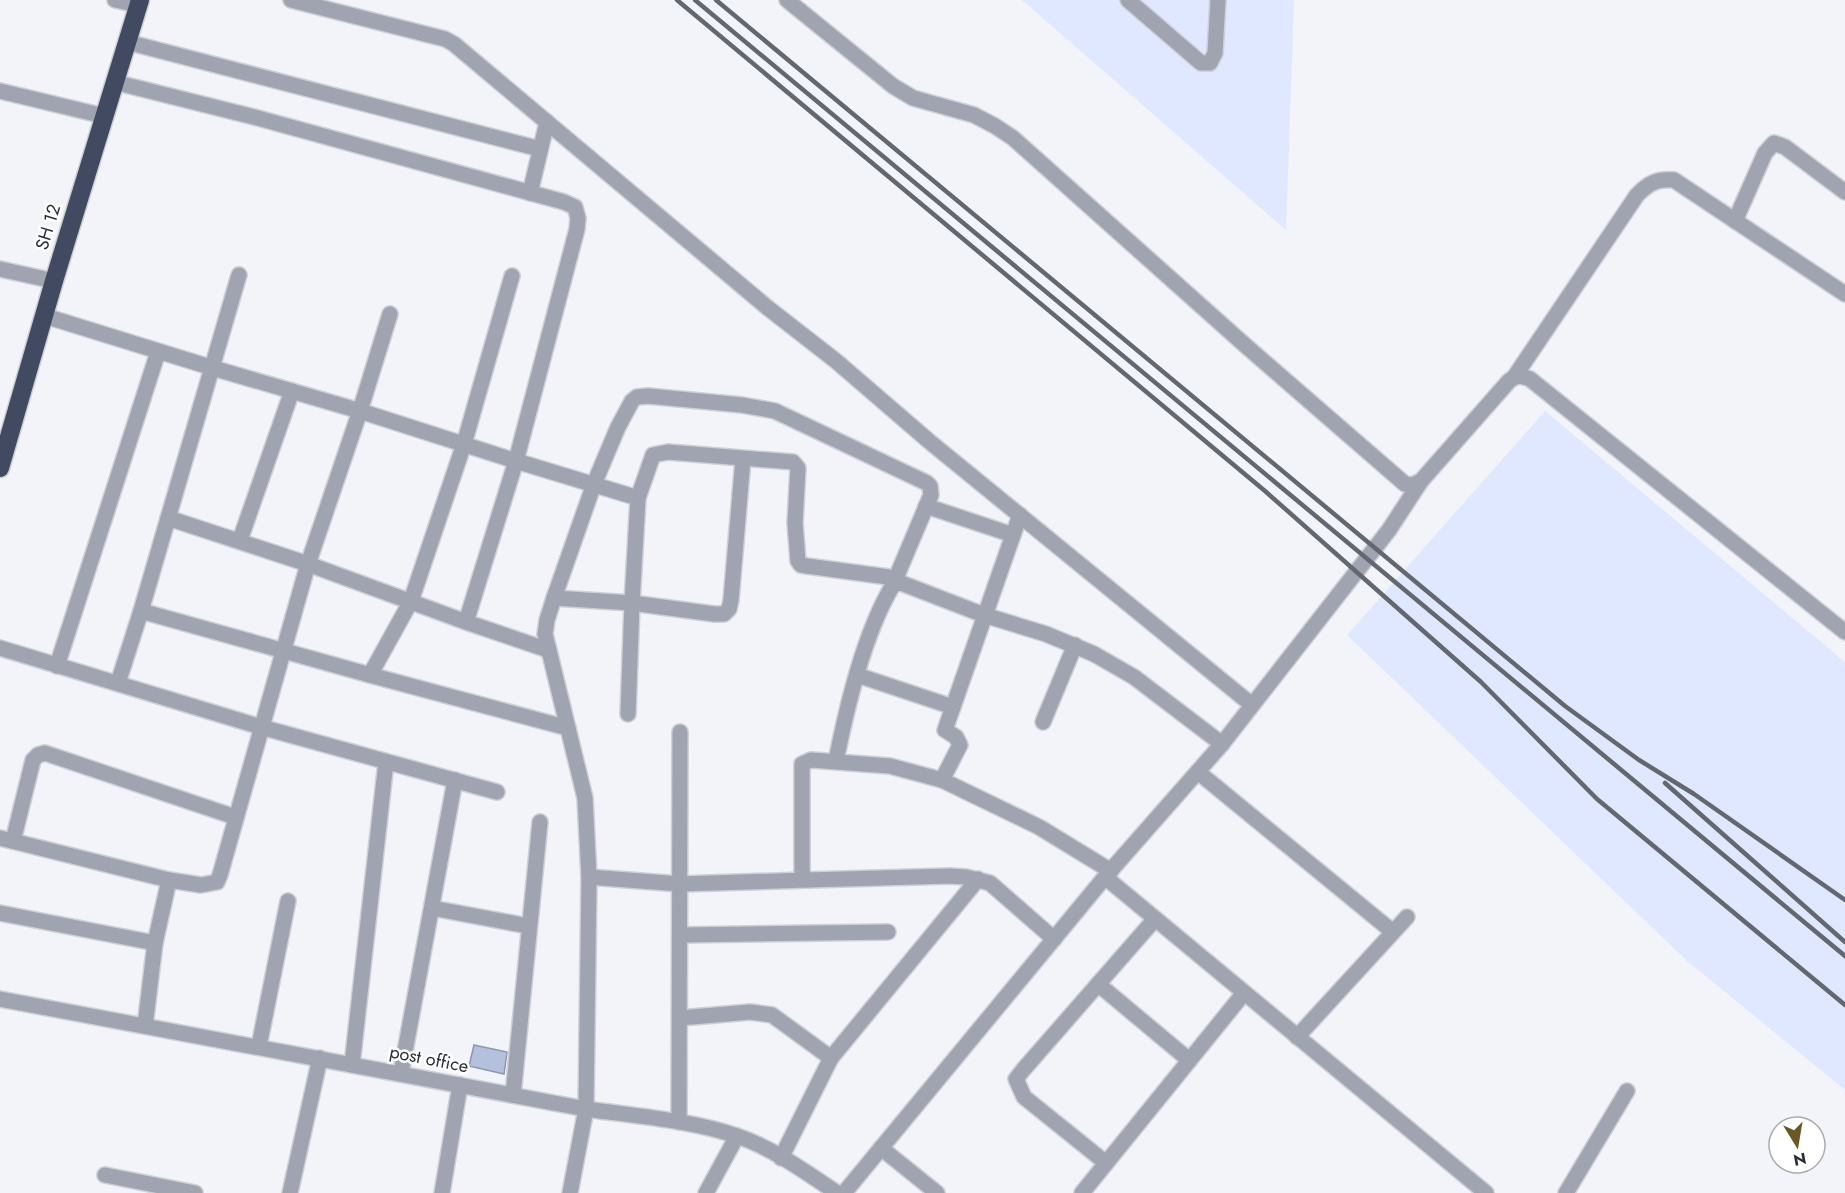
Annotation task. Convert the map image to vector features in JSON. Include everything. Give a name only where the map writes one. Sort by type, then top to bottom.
[{"type":"highway","name":"SH 12","points":[[0,468],[54,281],[139,3]]},
{"type":"street","points":[[115,0],[139,3]]},
{"type":"street","points":[[291,0],[445,39],[454,44],[768,308],[836,361],[1252,705]]},
{"type":"street","points":[[787,0],[893,86],[912,98],[974,115],[1012,138],[1399,479],[1405,484],[1412,485],[1421,481]]},
{"type":"street","points":[[1128,0],[1201,63],[1210,63],[1215,53],[1218,0]]},
{"type":"street","points":[[127,42],[540,149]]},
{"type":"street","points":[[114,82],[254,117],[575,207],[578,218],[574,240],[516,461],[466,622]]},
{"type":"street","points":[[0,91],[104,117]]},
{"type":"street","points":[[530,193],[547,122]]},
{"type":"street","points":[[1735,221],[1766,153],[1774,143],[1785,147],[1845,192]]},
{"type":"street","points":[[844,1193],[1108,874],[1222,744],[1389,530],[1421,481],[1515,376],[1637,195],[1648,184],[1659,179],[1674,180],[1845,294]]},
{"type":"street","points":[[0,269],[54,281]]},
{"type":"street","points":[[118,683],[239,275]]},
{"type":"street","points":[[370,675],[411,601],[464,444],[512,276]]},
{"type":"street","points":[[235,818],[45,753],[33,759],[7,839],[169,880],[201,885],[217,882],[308,564],[390,314]]},
{"type":"street","points":[[45,316],[638,498]]},
{"type":"street","points":[[57,666],[158,352]]},
{"type":"street","points":[[1515,376],[1530,379],[1845,632]]},
{"type":"street","points":[[240,540],[292,391]]},
{"type":"street","points":[[570,1193],[586,1109],[589,877],[585,798],[545,634],[554,598],[594,484],[618,427],[632,401],[637,397],[648,396],[742,405],[784,415],[927,483],[931,490],[878,616],[857,675],[836,761]]},
{"type":"street","points":[[628,714],[638,498],[653,455],[668,452],[793,462],[798,468],[795,524],[798,561],[801,565],[908,585],[984,615],[1076,645],[1134,677],[1222,744]]},
{"type":"street","points":[[554,598],[632,603],[724,614],[729,609],[743,459]]},
{"type":"street","points":[[926,506],[1013,535]]},
{"type":"street","points":[[942,780],[960,745],[956,737],[945,730],[1020,515]]},
{"type":"street","points":[[168,518],[218,536],[240,540],[548,650]]},
{"type":"street","points":[[141,611],[568,728]]},
{"type":"street","points":[[1043,722],[1076,645]]},
{"type":"street","points":[[0,648],[261,727],[497,792]]},
{"type":"street","points":[[857,675],[952,707]]},
{"type":"street","points":[[680,732],[680,1122]]},
{"type":"street","points":[[808,880],[802,871],[802,764],[811,760],[890,766],[942,780],[1040,827],[1108,874],[1155,919],[1486,1193]]},
{"type":"street","points":[[352,1065],[386,762]]},
{"type":"street","points":[[1198,772],[1393,932]]},
{"type":"street","points":[[401,1073],[455,780]]},
{"type":"street","points":[[513,1095],[540,822]]},
{"type":"street","points":[[589,877],[680,884],[950,876],[978,879],[990,883],[1054,939]]},
{"type":"street","points":[[781,1158],[831,1058],[978,879]]},
{"type":"street","points":[[145,1026],[155,943],[169,880]]},
{"type":"street","points":[[259,1046],[288,901]]},
{"type":"street","points":[[432,908],[528,926]]},
{"type":"street","points":[[0,913],[155,943]]},
{"type":"street","points":[[1297,1037],[1407,917]]},
{"type":"street","points":[[1106,1163],[1024,1097],[1016,1079],[1155,919]]},
{"type":"street","points":[[680,935],[888,932]]},
{"type":"street","points":[[1098,984],[1190,1060]]},
{"type":"street","points":[[1082,1193],[1244,993]]},
{"type":"street","name":"post office","points":[[0,999],[586,1109],[680,1122],[737,1136],[781,1158],[837,1193]]},
{"type":"street","points":[[680,1018],[762,1012],[780,1020],[831,1058]]},
{"type":"street","points":[[290,1193],[320,1058]]},
{"type":"street","points":[[442,1193],[460,1085]]},
{"type":"street","points":[[1566,1193],[1627,1091]]},
{"type":"street","points":[[706,1193],[737,1136]]},
{"type":"street","points":[[881,1148],[937,1193]]},
{"type":"street","points":[[105,1176],[195,1193]]},
{"type":"shaded area","points":[[1022,0],[1294,0],[1286,230]]},
{"type":"shaded area","points":[[1545,411],[1845,662],[1845,1090],[1686,960],[1347,635]]},
{"type":"building","points":[[474,1045],[507,1052],[504,1074],[469,1066]]},
{"type":"railway","points":[[677,0],[1265,491],[1481,682],[1597,799],[1845,1005]]},
{"type":"railway","points":[[695,0],[1845,956]]},
{"type":"railway","points":[[716,0],[1565,706],[1639,760],[1694,794],[1845,900]]},
{"type":"railway","points":[[1665,783],[1845,942]]}]
